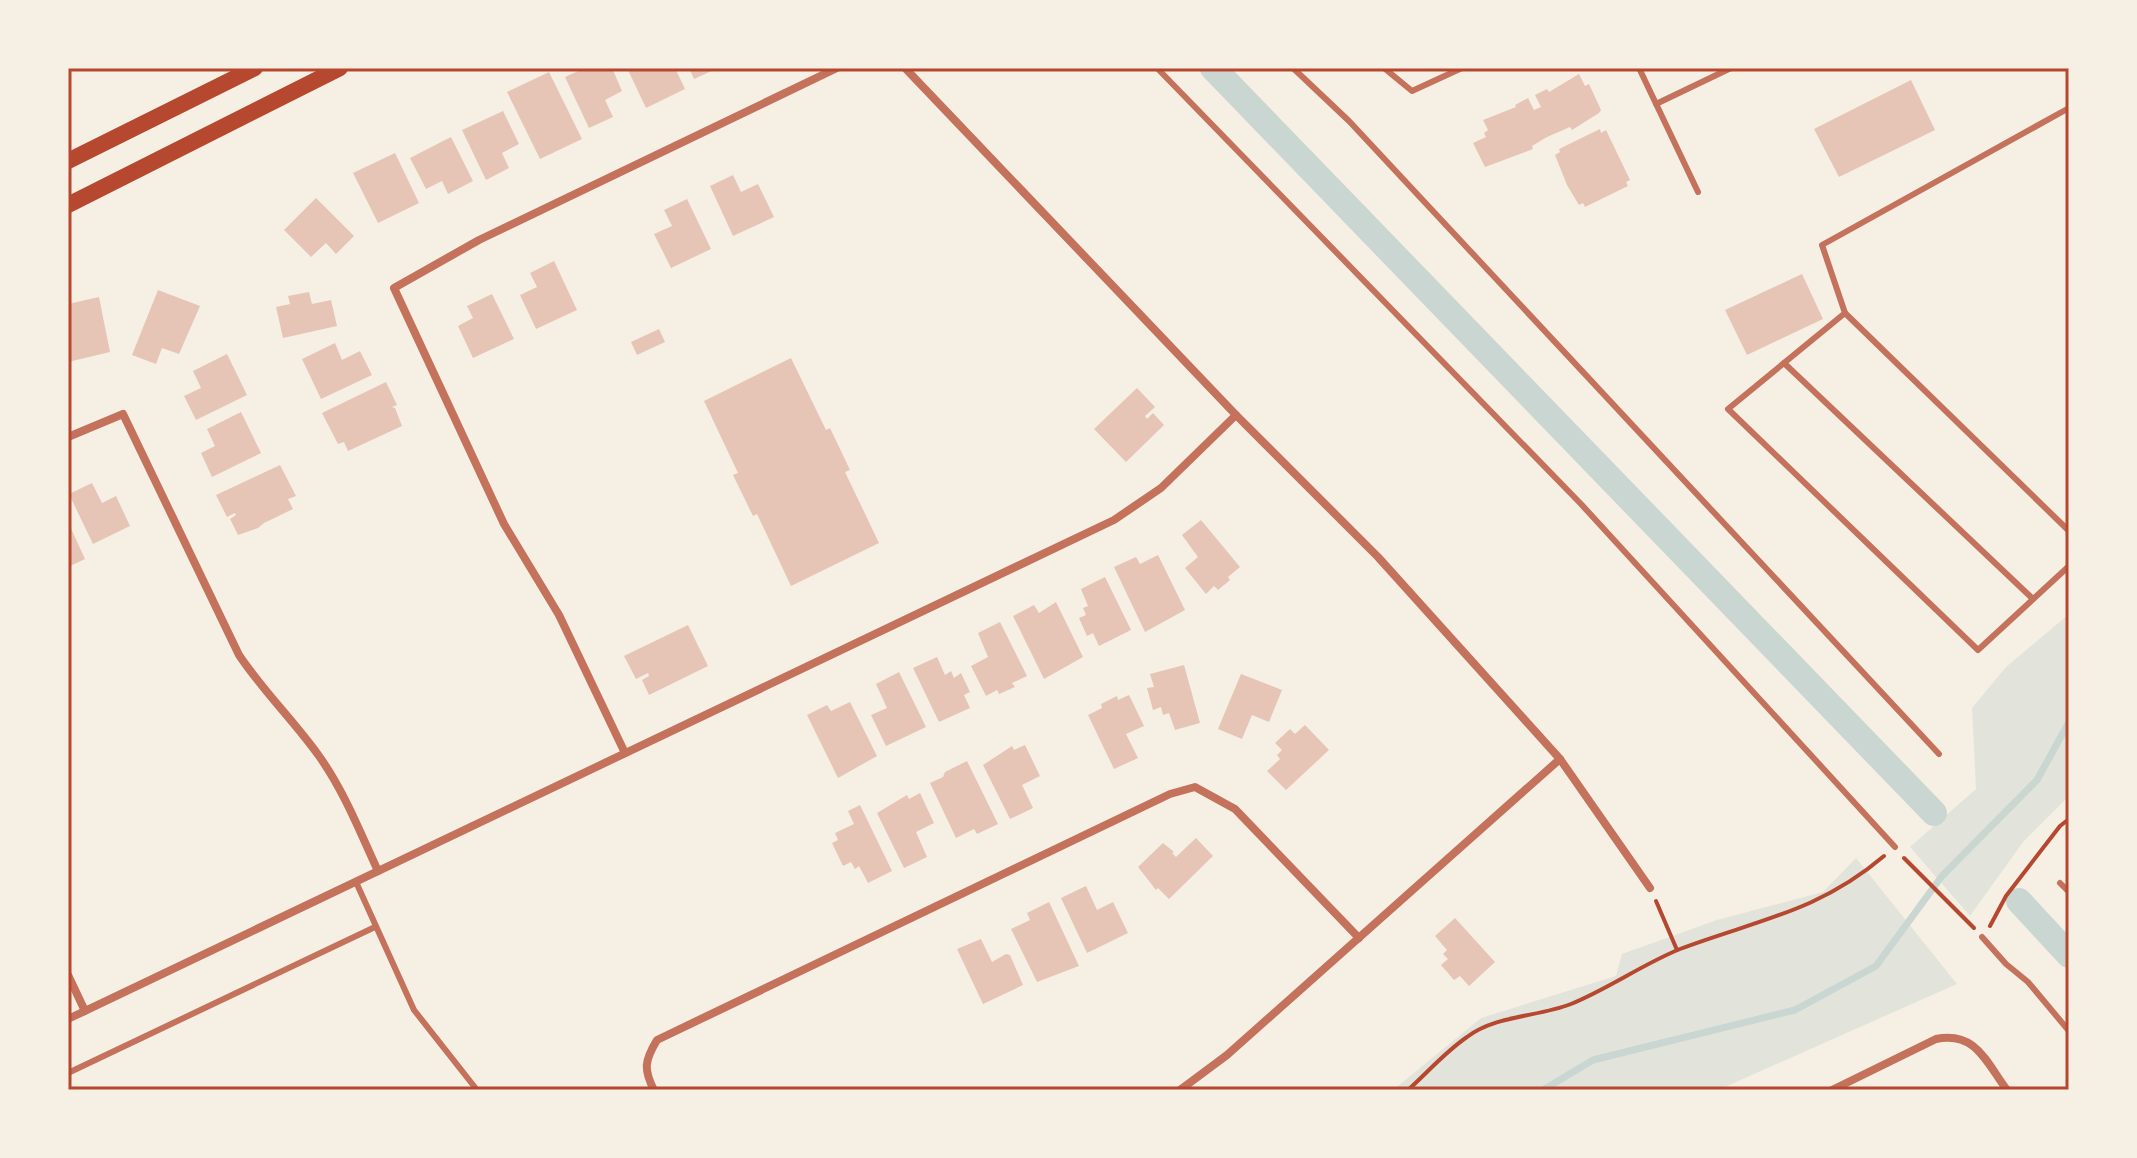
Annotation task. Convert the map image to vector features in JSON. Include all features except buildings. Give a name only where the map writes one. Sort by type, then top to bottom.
[{"type":"main road","points":[[68,161],[255,68]]},
{"type":"main road","points":[[68,205],[340,68]]},
{"type":"street","points":[[625,753],[559,615],[504,524],[394,288],[479,240],[837,68]]},
{"type":"street","points":[[905,68],[1236,415],[1378,557],[1560,759],[1650,888]]},
{"type":"street","points":[[68,437],[123,414],[239,655],[320,758],[339,788],[378,871]]},
{"type":"street","points":[[68,1019],[1114,520],[1161,488],[1236,415]]},
{"type":"street","points":[[1180,1090],[1227,1055],[1560,759]]},
{"type":"street","points":[[654,1090],[646,1059],[657,1040],[1170,794],[1195,787],[1235,809],[1359,938]]},
{"type":"street","points":[[68,975],[85,1011]]},
{"type":"street","points":[[1832,1090],[1936,1039],[1949,1036],[1961,1037],[1973,1044],[2007,1090]]},
{"type":"lane","points":[[1157,68],[1581,504],[1895,847]]},
{"type":"lane","points":[[1293,68],[1349,121],[1939,754]]},
{"type":"lane","points":[[1384,68],[1412,91],[1462,68]]},
{"type":"lane","points":[[1639,68],[1698,192]]},
{"type":"lane","points":[[1656,104],[1731,68]]},
{"type":"lane","points":[[2069,108],[1822,245],[1845,313],[2069,531]]},
{"type":"lane","points":[[1845,313],[1728,409],[1978,650],[2069,566]]},
{"type":"lane","points":[[1784,363],[2033,599]]},
{"type":"lane","points":[[356,882],[414,1010],[477,1090]]},
{"type":"lane","points":[[2060,883],[2069,892]]},
{"type":"lane","points":[[68,1073],[375,927]]},
{"type":"lane","points":[[1982,937],[2006,964],[2028,982],[2069,1031]]},
{"type":"path","points":[[1408,1090],[1468,1035],[1504,1020],[1569,1005],[1677,950],[1785,915],[1821,899],[1863,874],[1895,847],[1982,937],[2006,896],[2060,826],[2069,819]]},
{"type":"path","points":[[1650,888],[1677,950]]},
{"type":"shaded area","points":[[2069,614],[2069,796],[2023,842],[1970,916],[1910,847],[1976,789],[1972,708],[2006,667]]},
{"type":"shaded area","points":[[1856,858],[1957,984],[1718,1090],[1393,1090],[1481,1018],[1616,976],[1622,954],[1717,920],[1823,892]]},
{"type":"waterway","points":[[1213,68],[1934,813]]},
{"type":"waterway","points":[[1543,1090],[1593,1060],[1795,1010],[1876,966],[1942,876],[2037,780],[2069,722]]},
{"type":"waterway","points":[[2019,901],[2069,955]]}]
